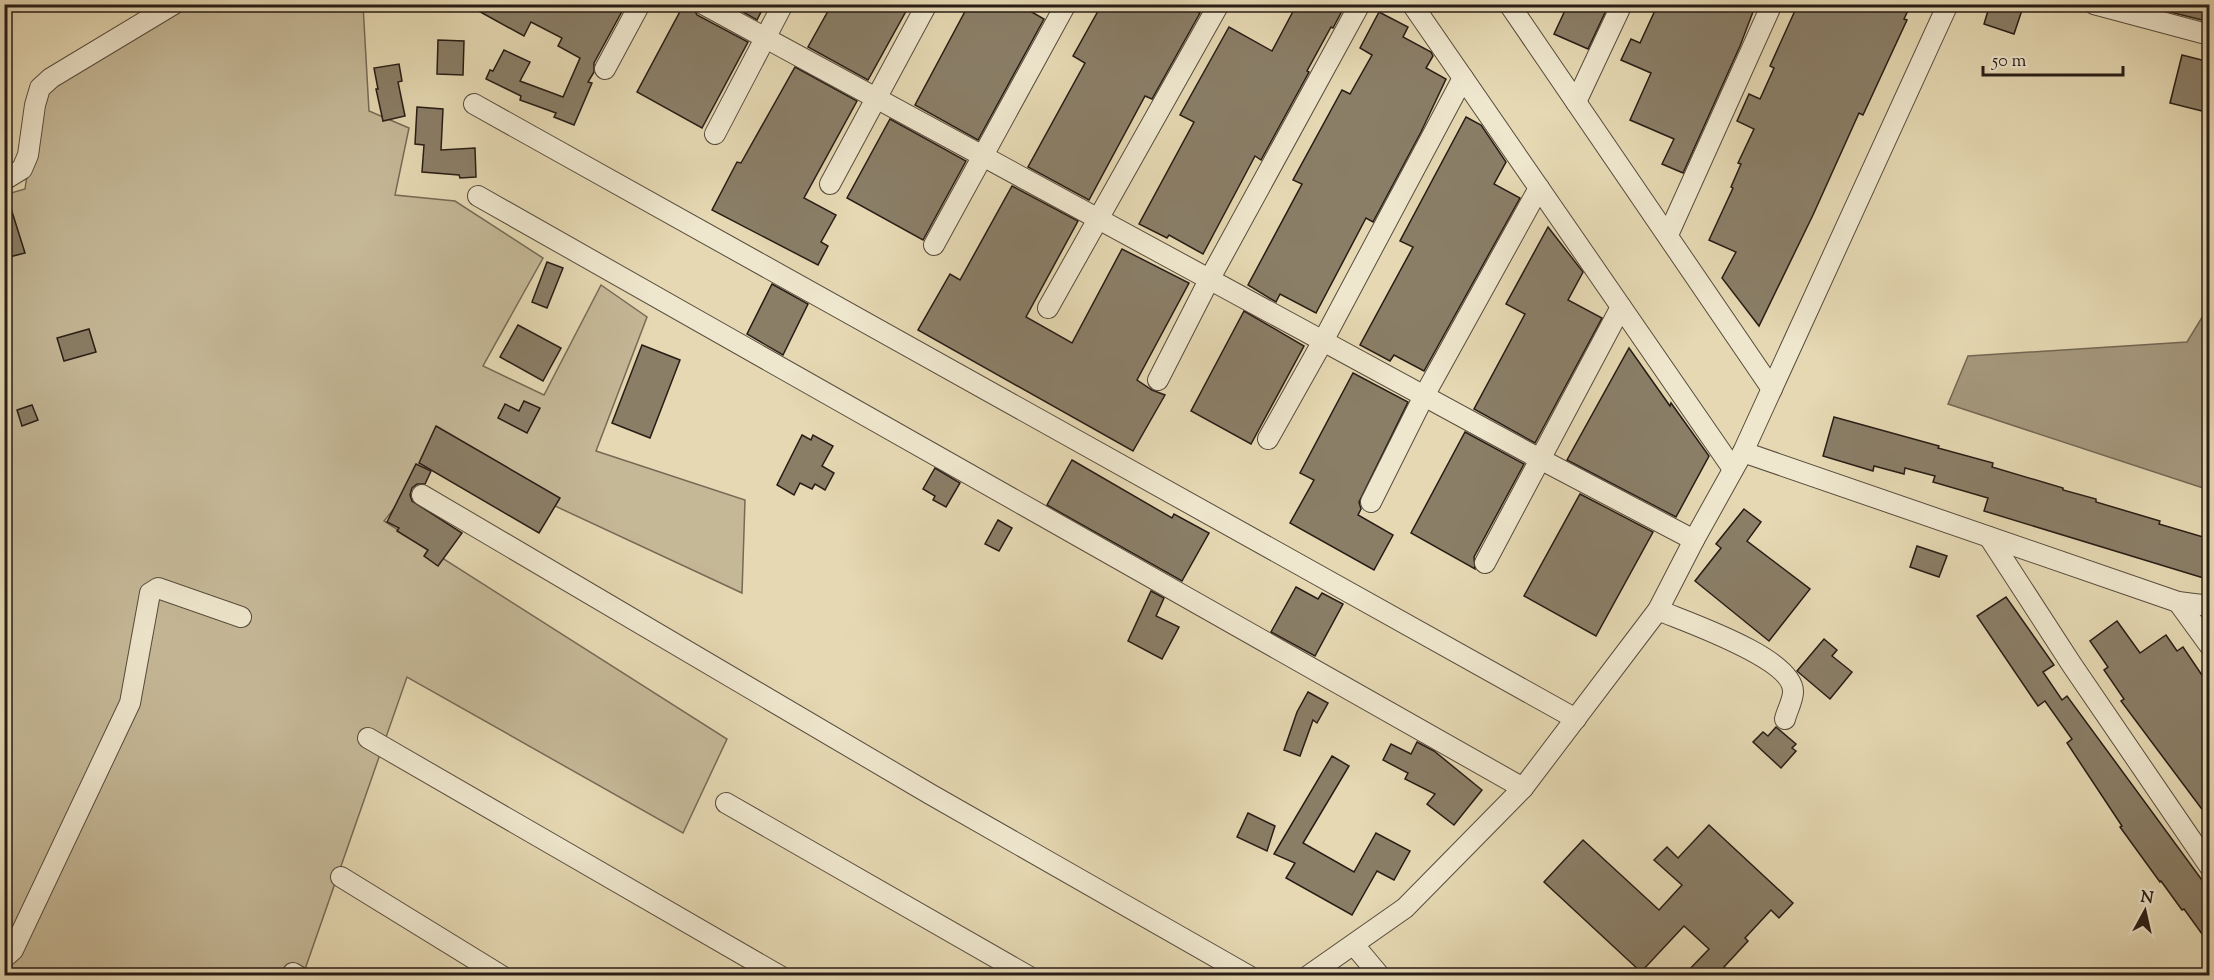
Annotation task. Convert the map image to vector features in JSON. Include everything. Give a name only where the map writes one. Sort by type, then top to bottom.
[{"type":"street","points":[[4,180],[22,170],[40,88],[51,78],[174,4]]},
{"type":"street","points":[[605,69],[640,4]]},
{"type":"street","points":[[703,4],[1540,459],[1694,540]]},
{"type":"street","points":[[715,134],[783,4]]},
{"type":"street","points":[[830,184],[927,4]]},
{"type":"street","points":[[934,245],[1066,4]]},
{"type":"street","points":[[1048,308],[1219,4]]},
{"type":"street","points":[[1158,380],[1209,279],[1360,4]]},
{"type":"street","points":[[1412,4],[1621,307],[1738,460],[1989,537],[2178,602],[2210,606]]},
{"type":"street","points":[[1509,4],[1772,388]]},
{"type":"street","points":[[1576,102],[1622,4]]},
{"type":"street","points":[[1668,235],[1772,4]]},
{"type":"street","points":[[1308,975],[1405,908],[1522,788],[1658,610],[1738,460],[1948,4]]},
{"type":"street","points":[[2094,4],[2210,35]]},
{"type":"street","points":[[1268,439],[1323,341],[1463,78]]},
{"type":"street","points":[[474,104],[1576,719]]},
{"type":"street","points":[[1371,502],[1424,396],[1539,188]]},
{"type":"street","points":[[478,196],[1522,788]]},
{"type":"street","points":[[1485,563],[1621,307]]},
{"type":"street","points":[[422,495],[930,794],[1249,975]]},
{"type":"street","points":[[1989,537],[2072,665],[2210,867]]},
{"type":"street","points":[[4,957],[13,950],[130,704],[150,593],[158,588],[241,616]]},
{"type":"street","points":[[2178,602],[2210,646]]},
{"type":"street","points":[[1658,610],[1744,646],[1772,662],[1790,682],[1793,692],[1785,718]]},
{"type":"street","points":[[368,738],[780,975]]},
{"type":"street","points":[[726,803],[1028,975]]},
{"type":"street","points":[[341,877],[502,975]]},
{"type":"street","points":[[1354,945],[1380,975]]},
{"type":"shaded area","points":[[178,5],[363,5],[369,111],[409,128],[395,195],[455,201],[543,258],[483,366],[544,395],[601,285],[647,317],[596,451],[745,500],[742,593],[439,452],[384,521],[727,739],[683,833],[407,677],[303,975],[5,976],[4,195],[25,189],[40,88]]},
{"type":"shaded area","points":[[2209,306],[2209,490],[1948,404],[1968,356],[2187,342]]},
{"type":"building","points":[[466,4],[626,4],[594,63],[594,72],[588,82],[592,83],[574,125],[554,117],[556,113],[520,100],[521,96],[486,79],[504,50],[530,62],[520,81],[563,97],[580,58],[558,46],[562,38],[531,22],[524,36]]},
{"type":"building","points":[[684,4],[691,4],[697,15],[748,42],[702,128],[637,92]]},
{"type":"building","points":[[729,4],[765,4],[757,20]]},
{"type":"building","points":[[832,4],[910,4],[868,80],[808,47]]},
{"type":"building","points":[[969,4],[1018,4],[1044,19],[978,140],[915,105]]},
{"type":"building","points":[[1102,4],[1185,4],[1200,13],[1152,99],[1145,96],[1089,200],[1028,167],[1085,63],[1073,56]]},
{"type":"building","points":[[1297,4],[1334,4],[1343,9],[1307,71],[1309,72],[1261,160],[1255,156],[1203,254],[1169,235],[1167,238],[1139,224],[1194,122],[1180,115],[1229,27],[1272,51]]},
{"type":"building","points":[[1568,4],[1609,4],[1588,49],[1554,34]]},
{"type":"building","points":[[1658,4],[1756,4],[1740,46],[1683,173],[1662,164],[1674,139],[1630,120],[1651,73],[1621,60],[1631,39],[1640,43]]},
{"type":"building","points":[[1798,4],[1911,4],[1904,19],[1907,20],[1863,115],[1859,113],[1759,326],[1722,278],[1736,252],[1709,240],[1733,188],[1731,187],[1741,164],[1738,163],[1754,129],[1737,121],[1749,94],[1760,99],[1774,68],[1770,66]]},
{"type":"building","points":[[1990,4],[2005,4],[2022,10],[2014,34],[1984,24]]},
{"type":"building","points":[[2150,4],[2210,4],[2210,22],[2150,7]]},
{"type":"building","points":[[1379,12],[1408,27],[1403,37],[1431,52],[1433,56],[1426,68],[1446,79],[1421,132],[1373,222],[1366,218],[1316,313],[1280,294],[1276,302],[1248,285],[1302,184],[1293,180],[1342,90],[1350,94],[1372,55],[1360,48]]},
{"type":"building","points":[[438,40],[464,41],[463,75],[437,74]]},
{"type":"building","points":[[2182,55],[2210,62],[2210,113],[2170,103]]},
{"type":"building","points":[[399,64],[402,81],[398,82],[405,116],[383,121],[374,68]]},
{"type":"building","points":[[795,67],[857,101],[804,198],[836,215],[821,242],[828,246],[818,265],[712,210],[737,162],[741,163]]},
{"type":"building","points":[[417,107],[443,109],[441,150],[475,148],[476,177],[460,178],[459,175],[422,172],[424,145],[415,144]]},
{"type":"building","points":[[1466,117],[1481,125],[1506,162],[1494,184],[1520,198],[1424,371],[1394,355],[1390,361],[1360,345],[1413,247],[1400,241]]},
{"type":"building","points":[[890,119],[966,161],[923,240],[847,198]]},
{"type":"building","points":[[1012,186],[1078,221],[1026,317],[1072,343],[1122,249],[1189,283],[1137,380],[1165,395],[1133,451],[918,330],[950,274],[960,280]]},
{"type":"building","points":[[4,199],[8,199],[25,253],[9,257],[4,243]]},
{"type":"building","points":[[1548,227],[1583,272],[1568,300],[1602,318],[1535,443],[1474,409],[1525,314],[1506,304]]},
{"type":"building","points":[[547,262],[563,268],[547,308],[532,302]]},
{"type":"building","points":[[772,284],[808,304],[783,355],[747,334]]},
{"type":"building","points":[[1244,311],[1304,346],[1251,444],[1191,411]]},
{"type":"building","points":[[518,325],[561,348],[543,381],[500,357]]},
{"type":"building","points":[[89,329],[96,352],[64,361],[57,338]]},
{"type":"building","points":[[642,345],[680,360],[650,438],[612,423]]},
{"type":"building","points":[[1629,348],[1709,456],[1676,517],[1567,460]]},
{"type":"building","points":[[1353,373],[1408,402],[1359,502],[1361,509],[1358,515],[1393,535],[1374,570],[1290,523],[1314,480],[1300,473]]},
{"type":"building","points":[[524,401],[540,408],[527,433],[498,418],[505,404],[519,411]]},
{"type":"building","points":[[32,405],[38,420],[22,426],[17,410]]},
{"type":"building","points":[[1834,417],[1993,463],[1992,467],[2063,488],[2063,490],[2096,499],[2096,502],[2160,521],[2159,524],[2210,539],[2210,580],[1984,511],[1988,498],[1933,482],[1935,476],[1905,468],[1904,474],[1874,466],[1873,471],[1823,456]]},
{"type":"building","points":[[436,426],[560,498],[539,533],[419,463]]},
{"type":"building","points":[[1465,432],[1524,464],[1474,557],[1475,569],[1411,533]]},
{"type":"building","points":[[802,435],[811,440],[813,435],[833,446],[822,466],[834,473],[825,490],[815,484],[812,489],[800,483],[794,495],[777,485]]},
{"type":"building","points":[[1072,460],[1172,518],[1174,514],[1209,533],[1182,581],[1047,505]]},
{"type":"building","points":[[416,464],[431,471],[425,484],[417,484],[412,488],[410,495],[412,501],[462,533],[438,566],[424,556],[428,550],[397,531],[399,528],[387,522]]},
{"type":"building","points":[[935,468],[960,483],[946,507],[933,500],[935,496],[923,489]]},
{"type":"building","points":[[1580,494],[1653,532],[1596,636],[1524,596]]},
{"type":"building","points":[[1744,509],[1761,522],[1747,541],[1810,589],[1769,641],[1695,581],[1721,548],[1716,544]]},
{"type":"building","points":[[998,520],[1012,528],[999,551],[985,544]]},
{"type":"building","points":[[1917,546],[1947,556],[1939,577],[1910,567]]},
{"type":"building","points":[[1296,587],[1318,599],[1322,593],[1343,604],[1315,656],[1271,632]]},
{"type":"building","points":[[1151,591],[1164,598],[1156,616],[1179,627],[1162,659],[1128,641]]},
{"type":"building","points":[[2006,597],[2054,665],[2043,672],[2062,700],[2067,696],[2210,891],[2210,945],[2120,827],[2122,826],[2067,743],[2072,739],[2045,701],[2038,706],[1977,616]]},
{"type":"building","points":[[2117,621],[2140,653],[2166,635],[2177,651],[2183,647],[2210,687],[2210,820],[2121,701],[2124,699],[2104,670],[2108,667],[2090,641]]},
{"type":"building","points":[[1824,639],[1837,650],[1832,656],[1852,672],[1830,699],[1797,671]]},
{"type":"building","points":[[1308,692],[1328,703],[1317,723],[1313,720],[1300,756],[1284,750],[1297,712]]},
{"type":"building","points":[[1776,727],[1796,744],[1792,748],[1796,751],[1781,768],[1753,742],[1763,732],[1768,736]]},
{"type":"building","points":[[1417,742],[1434,751],[1482,790],[1454,825],[1427,804],[1435,794],[1405,779],[1408,773],[1383,760],[1391,744],[1411,754]]},
{"type":"building","points":[[1332,756],[1349,766],[1303,843],[1354,872],[1376,833],[1410,851],[1394,880],[1377,871],[1352,915],[1286,878],[1295,863],[1274,854]]},
{"type":"building","points":[[1248,813],[1275,826],[1267,851],[1237,837]]},
{"type":"building","points":[[1709,825],[1793,903],[1779,918],[1771,910],[1745,938],[1748,941],[1724,967],[1733,975],[1684,975],[1709,949],[1684,926],[1641,972],[1544,882],[1583,840],[1659,910],[1682,885],[1654,860],[1667,847],[1678,858]]}]
